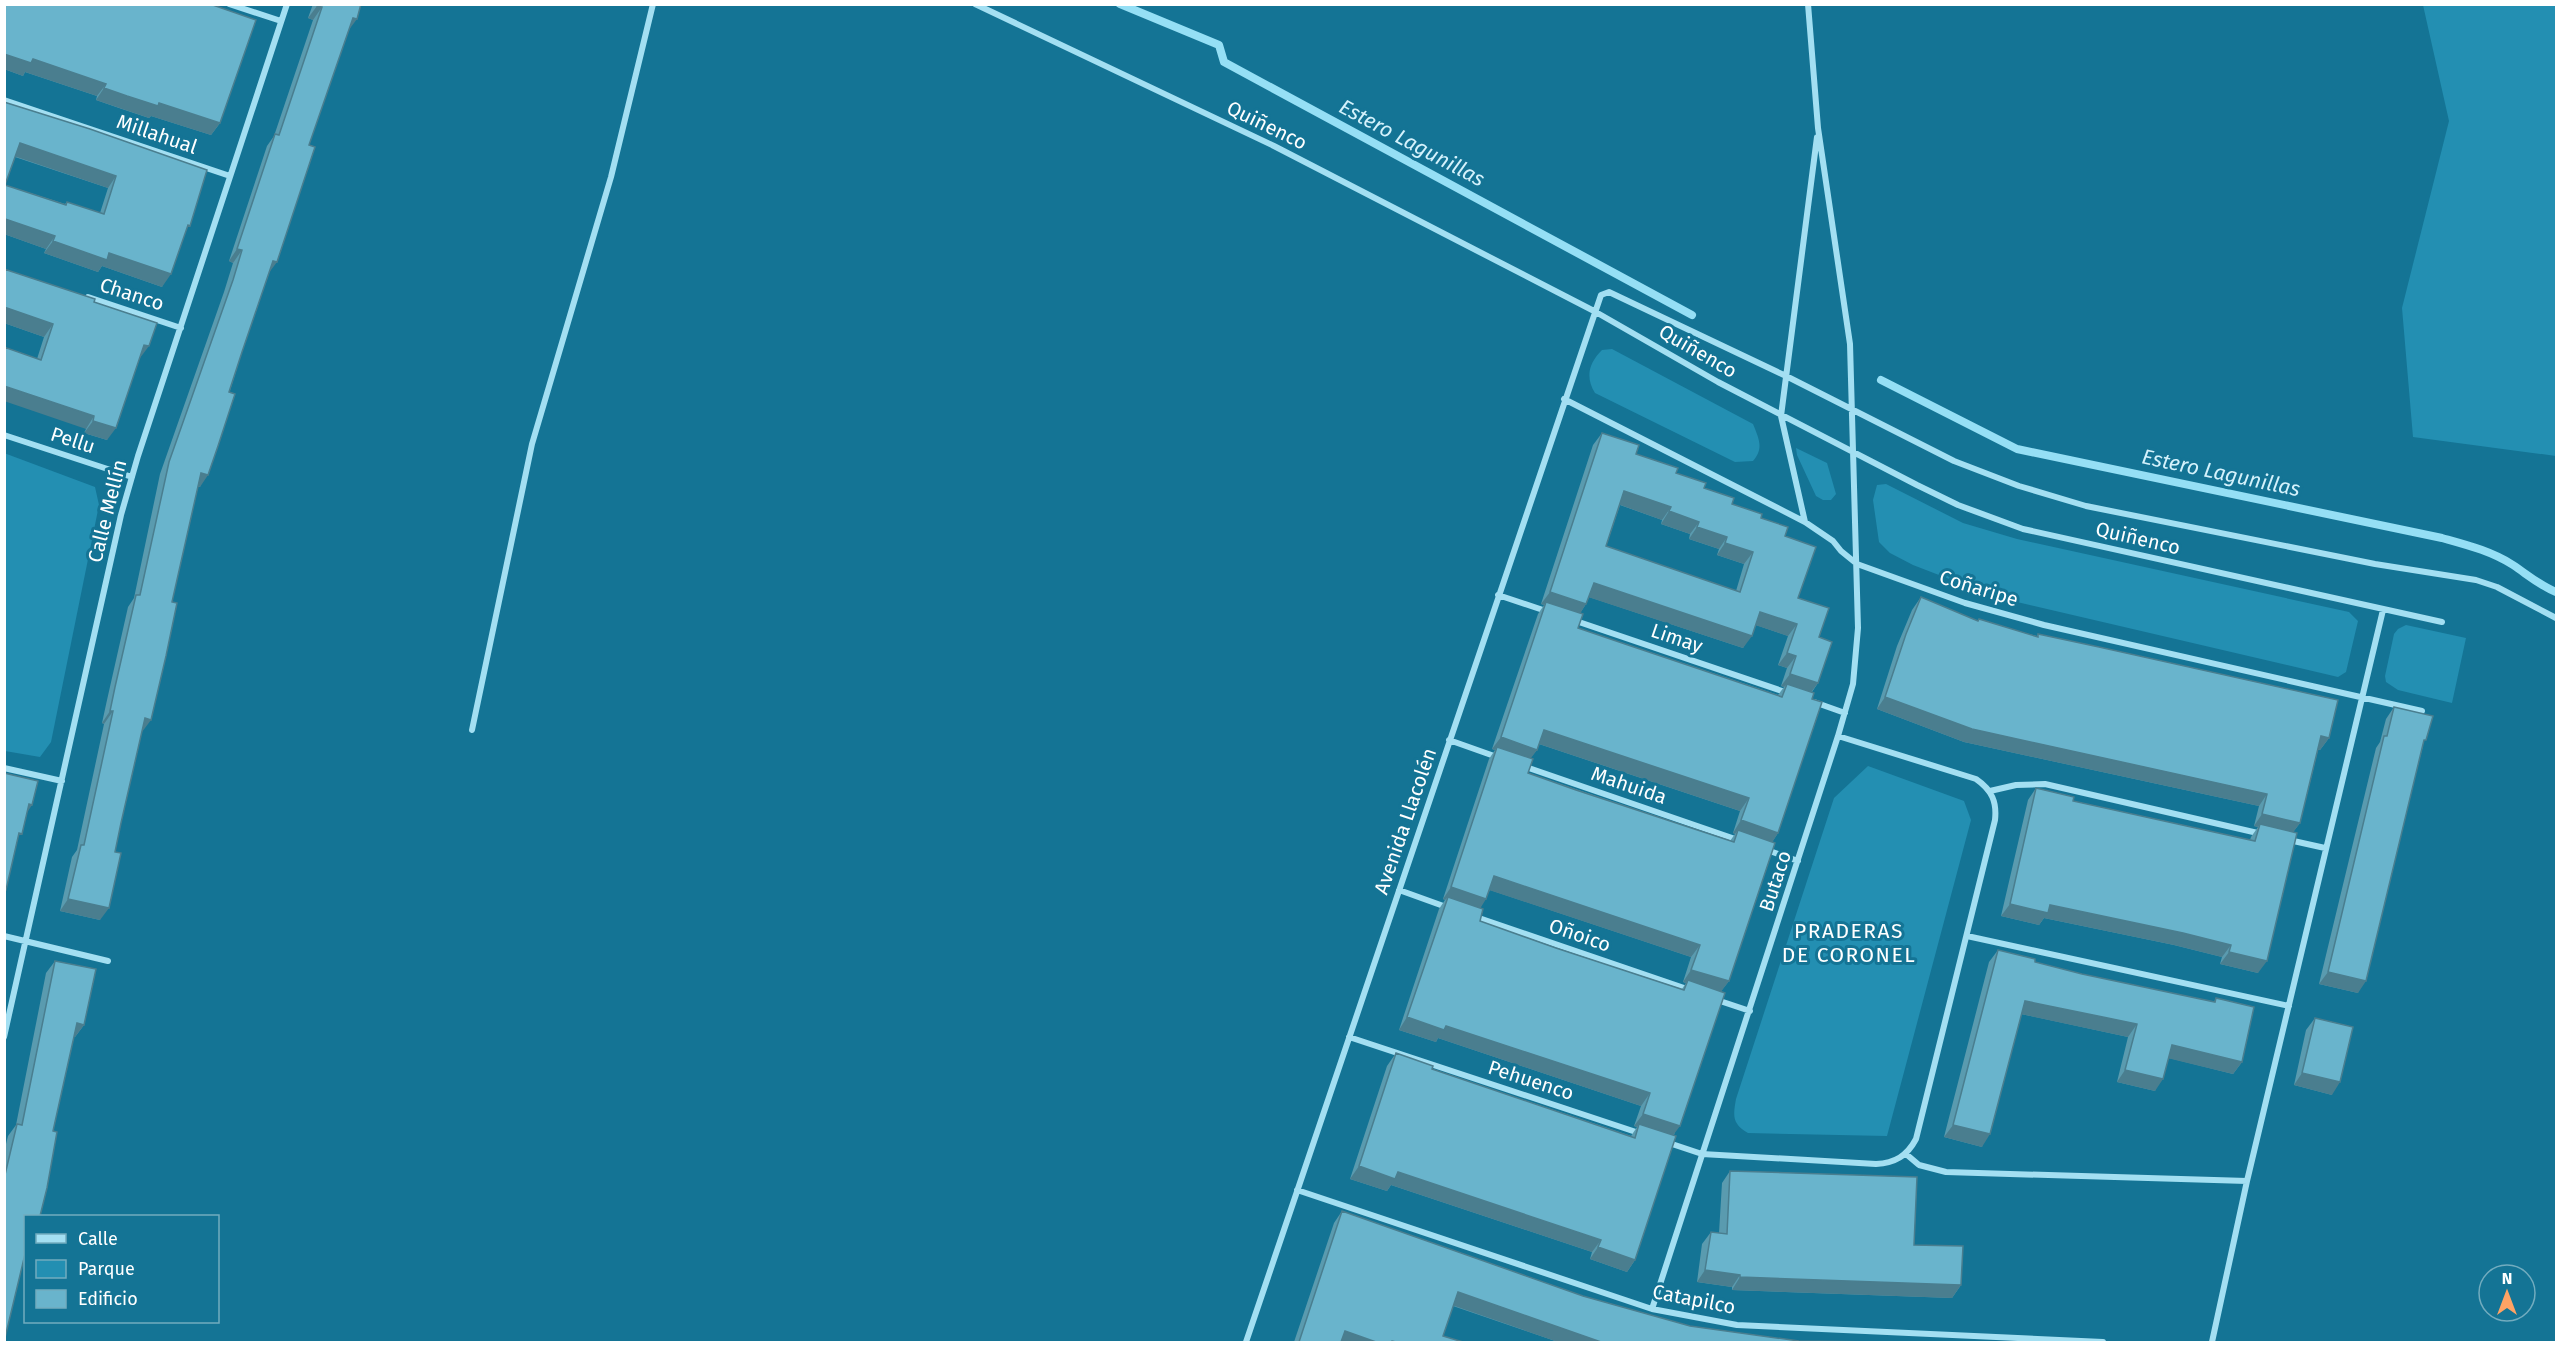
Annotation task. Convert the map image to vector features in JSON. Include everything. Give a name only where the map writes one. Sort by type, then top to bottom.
[{"type":"street","points":[[229,4],[281,21]]},
{"type":"street","name":"Calle Mellín","points":[[4,1037],[132,477],[287,4]]},
{"type":"street","points":[[472,730],[532,444],[611,177],[653,4]]},
{"type":"street","name":"Quiñenco","points":[[975,4],[1274,146],[1594,311],[1781,416],[1958,505],[2023,530],[2442,622]]},
{"type":"street","points":[[1804,522],[1781,416],[1818,128],[1808,4]]},
{"type":"street","name":"Millahual","points":[[4,100],[230,176]]},
{"type":"street","name":"Butaco","points":[[1652,1309],[1838,736],[1857,658],[1855,452],[1851,410],[1850,344],[1818,128]]},
{"type":"street","name":"Quiñenco","points":[[1594,311],[1601,295],[1609,292],[1786,376],[1965,465],[2019,486],[2086,506],[2375,564],[2476,580],[2497,587],[2556,618]]},
{"type":"street","name":"Chanco","points":[[82,295],[181,328]]},
{"type":"street","name":"Avenida Llacolén","points":[[1246,1342],[1594,311]]},
{"type":"street","name":"Coñaripe","points":[[1564,399],[1822,532],[1857,564],[1918,587],[2004,614],[2422,711]]},
{"type":"street","name":"Pellu","points":[[4,435],[132,477]]},
{"type":"street","points":[[1498,595],[1554,614]]},
{"type":"street","points":[[2212,1342],[2247,1181],[2383,610]]},
{"type":"street","name":"Limay","points":[[1565,618],[1800,698]]},
{"type":"street","points":[[1811,701],[1845,713]]},
{"type":"street","points":[[1657,1139],[1702,1154],[1876,1164],[1897,1160],[1912,1148],[1919,1130],[1995,820],[1994,800],[1990,791],[1976,780],[1838,736]]},
{"type":"street","points":[[1449,740],[1506,760]]},
{"type":"street","name":"Mahuida","points":[[1517,764],[1742,842]]},
{"type":"street","points":[[4,768],[62,781]]},
{"type":"street","points":[[1990,791],[2023,784],[2045,784],[2269,836]]},
{"type":"street","points":[[2280,838],[2325,848]]},
{"type":"street","points":[[1753,845],[1798,861]]},
{"type":"street","points":[[1399,890],[1456,910]]},
{"type":"street","name":"Oñoico","points":[[1467,914],[1694,992]]},
{"type":"street","points":[[4,936],[108,961]]},
{"type":"street","points":[[1967,936],[2289,1006]]},
{"type":"street","points":[[1705,995],[1750,1011]]},
{"type":"street","name":"Pehuenco","points":[[1349,1037],[1645,1135]]},
{"type":"street","points":[[1906,1154],[1919,1165],[1946,1172],[2247,1181]]},
{"type":"street","name":"Catapilco","points":[[1297,1190],[1652,1309],[1737,1325],[2103,1342]]},
{"type":"green space","points":[[2423,5],[2556,5],[2556,456],[2413,437],[2402,308],[2449,121]]},
{"type":"green space","points":[[1612,349],[1753,424],[1759,439],[1759,448],[1753,461],[1735,462],[1595,393],[1589,376],[1591,365],[1602,350]]},
{"type":"green space","points":[[1796,448],[1827,463],[1836,494],[1831,500],[1823,500],[1816,496]]},
{"type":"green space","points":[[4,453],[95,487],[99,505],[51,742],[40,757],[5,751]]},
{"type":"green space","points":[[1886,484],[1963,523],[2017,539],[2349,612],[2358,621],[2346,672],[2338,677],[1996,597],[1913,565],[1890,553],[1879,542],[1873,500],[1877,485]]},
{"type":"green space","points":[[2406,625],[2466,638],[2452,703],[2398,690],[2386,682],[2385,676],[2394,634]]},
{"type":"green space","points":[[1868,766],[1964,801],[1971,820],[1887,1136],[1748,1133],[1736,1123],[1734,1110],[1736,1099],[1834,798]]},
{"type":"building","points":[[4,4],[210,4],[256,20],[220,123],[159,103],[158,106],[127,96],[104,88],[106,84],[33,59],[31,63],[4,54]]},
{"type":"building","points":[[317,4],[361,4],[357,19],[353,18],[309,145],[315,147],[277,262],[273,261],[229,392],[235,394],[218,446],[208,475],[201,473],[172,602],[177,603],[166,656],[151,720],[145,718],[121,823],[115,852],[121,853],[109,908],[68,899],[81,845],[84,845],[113,711],[110,711],[115,687],[136,595],[140,595],[169,462],[233,280],[242,250],[237,249],[275,134],[279,135],[322,7]]},
{"type":"building","points":[[4,102],[207,170],[190,226],[188,225],[171,274],[109,253],[107,260],[53,241],[55,236],[5,219],[4,221]],"holes":[[[20,143],[116,176],[104,214],[67,202],[66,205],[5,185]]]},
{"type":"building","points":[[4,269],[95,299],[94,302],[157,323],[149,346],[144,345],[116,428],[93,421],[94,416],[4,386],[4,347],[41,360],[53,324],[4,307]]},
{"type":"building","points":[[1602,433],[1639,445],[1636,454],[1678,468],[1676,473],[1706,483],[1704,488],[1734,498],[1732,504],[1762,514],[1761,518],[1788,527],[1785,536],[1816,547],[1798,598],[1829,608],[1819,637],[1832,642],[1818,683],[1790,674],[1796,656],[1787,653],[1797,624],[1760,612],[1752,636],[1594,583],[1586,604],[1550,592]],"holes":[[[1624,491],[1671,507],[1669,511],[1699,522],[1697,527],[1727,537],[1725,543],[1753,552],[1740,592],[1606,546]]]},
{"type":"building","points":[[1921,597],[1978,621],[1979,619],[2038,637],[2038,634],[2338,700],[2329,738],[2321,736],[2300,823],[2262,814],[2267,794],[1972,729],[1885,697]]},
{"type":"building","points":[[1546,602],[1583,614],[1578,628],[1625,644],[1782,697],[1787,684],[1814,693],[1812,699],[1822,702],[1778,833],[1741,820],[1749,798],[1544,730],[1537,750],[1501,737]]},
{"type":"building","points":[[2394,707],[2433,716],[2426,740],[2424,740],[2366,981],[2328,972],[2384,736],[2387,736]]},
{"type":"building","points":[[1497,747],[1533,759],[1528,773],[1576,790],[1734,842],[1738,830],[1775,843],[1729,981],[1691,970],[1700,945],[1494,876],[1486,899],[1451,887]]},
{"type":"building","points":[[4,773],[38,781],[32,805],[29,804],[22,834],[19,833],[6,890],[4,890]]},
{"type":"building","points":[[2036,788],[2074,797],[2073,801],[2255,841],[2260,824],[2297,833],[2267,961],[2229,952],[2231,945],[2183,933],[2050,905],[2048,913],[2010,904]]},
{"type":"building","points":[[1448,897],[1483,909],[1480,921],[1556,948],[1684,990],[1688,980],[1725,993],[1680,1126],[1643,1114],[1650,1093],[1446,1026],[1444,1030],[1407,1017]]},
{"type":"building","points":[[1998,950],[2082,974],[2215,1002],[2216,998],[2254,1007],[2242,1062],[2172,1045],[2163,1079],[2125,1070],[2137,1024],[2025,1001],[1990,1134],[1953,1125]]},
{"type":"building","points":[[55,961],[96,969],[84,1025],[77,1023],[53,1131],[57,1132],[40,1215],[24,1215],[24,1258],[4,1342],[4,1179],[17,1124],[22,1125]]},
{"type":"building","points":[[2315,1018],[2353,1027],[2340,1082],[2302,1073]]},
{"type":"building","points":[[1396,1053],[1433,1066],[1432,1069],[1635,1138],[1639,1124],[1676,1136],[1635,1260],[1598,1247],[1601,1240],[1398,1172],[1395,1179],[1359,1166]]},
{"type":"building","points":[[1730,1171],[1917,1177],[1914,1245],[1963,1246],[1961,1285],[1740,1277],[1740,1275],[1705,1270],[1711,1232],[1727,1234]]},
{"type":"building","points":[[1342,1211],[1583,1296],[1690,1326],[1799,1341],[1881,1342],[1601,1342],[1458,1292],[1443,1336],[1463,1342],[1376,1342],[1345,1331],[1341,1342],[1299,1342]]},
{"type":"waterway","name":"Estero Lagunillas","points":[[1120,4],[1219,45],[1224,62],[1692,315]]},
{"type":"waterway","name":"Estero Lagunillas","points":[[1881,380],[2017,449],[2442,538],[2496,556],[2556,592]]},
{"type":"district","name":"PRADERAS DE CORONEL","points":[[1849,943]]}]
